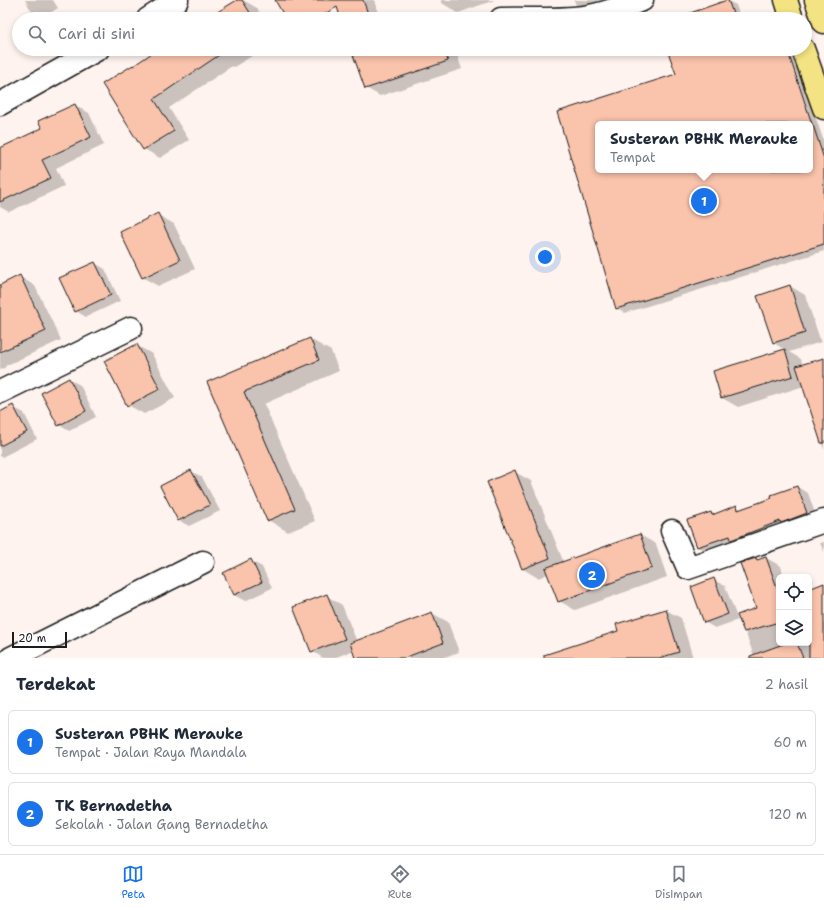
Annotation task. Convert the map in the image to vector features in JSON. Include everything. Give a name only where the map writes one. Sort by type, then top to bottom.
[{"type":"highway","points":[[786,0],[790,12]]},
{"type":"highway","points":[[816,0],[824,22]]},
{"type":"highway","points":[[805,56],[824,108]]},
{"type":"street","points":[[159,12],[177,0]]},
{"type":"street","points":[[607,12],[642,0]]},
{"type":"street","points":[[0,104],[86,56]]},
{"type":"street","points":[[0,392],[131,328]]},
{"type":"street","points":[[672,531],[688,568],[824,521]]},
{"type":"street","points":[[12,658],[203,562]]},
{"type":"building","points":[[237,0],[242,0],[250,12],[217,12]]},
{"type":"building","points":[[275,0],[363,0],[367,12],[339,12],[337,7],[328,12],[282,12]]},
{"type":"building","points":[[728,0],[732,12],[693,12]]},
{"type":"building","points":[[148,56],[218,56],[154,99],[174,131],[143,150],[102,84]]},
{"type":"building","points":[[353,56],[446,56],[448,61],[365,89]]},
{"type":"building","points":[[670,56],[789,56],[811,121],[595,121],[595,173],[813,173],[813,125],[824,159],[824,244],[616,309],[557,112],[676,74]]},
{"type":"building","points":[[75,104],[91,137],[42,160],[51,178],[0,202],[0,148],[42,128],[38,121]]},
{"type":"building","points":[[158,213],[180,260],[142,278],[120,232]]},
{"type":"building","points":[[95,262],[111,295],[75,312],[59,278]]},
{"type":"building","points":[[20,275],[46,331],[0,352],[0,285]]},
{"type":"building","points":[[790,285],[805,333],[773,343],[757,296]]},
{"type":"building","points":[[310,338],[319,360],[244,392],[295,509],[267,521],[207,382]]},
{"type":"building","points":[[137,344],[160,389],[127,406],[104,361]]},
{"type":"building","points":[[785,349],[793,376],[721,398],[713,371]]},
{"type":"building","points":[[824,358],[824,443],[821,443],[796,366]]},
{"type":"building","points":[[69,378],[86,411],[58,426],[41,393]]},
{"type":"building","points":[[13,405],[27,432],[0,446],[0,412]]},
{"type":"building","points":[[191,470],[210,505],[178,521],[160,486]]},
{"type":"building","points":[[515,470],[550,558],[522,569],[487,482]]},
{"type":"building","points":[[797,486],[807,513],[781,523],[780,521],[731,540],[730,536],[697,547],[687,520],[711,512],[712,515],[737,505],[738,510],[772,498],[771,495]]},
{"type":"building","points":[[640,534],[652,568],[558,602],[545,568]]},
{"type":"building","points":[[766,557],[776,585],[776,623],[744,632],[737,615],[756,608],[740,563],[756,558],[757,560]]},
{"type":"building","points":[[251,559],[262,582],[234,595],[223,573]]},
{"type":"building","points":[[714,578],[728,614],[704,623],[691,587]]},
{"type":"building","points":[[824,583],[824,658],[809,658],[809,646],[812,646],[812,588]]},
{"type":"building","points":[[327,594],[345,639],[311,652],[293,607]]},
{"type":"building","points":[[666,609],[679,652],[659,658],[544,658],[544,655],[618,631],[616,624]]},
{"type":"building","points":[[432,612],[443,643],[404,658],[355,658],[350,643]]},
{"type":"building","points":[[778,646],[798,646],[803,658],[750,658],[750,656]]},
{"type":"place","name":"Susteran PBHK Merauke","points":[[704,201]]},
{"type":"place","name":"TK Bernadetha","points":[[592,575]]}]
